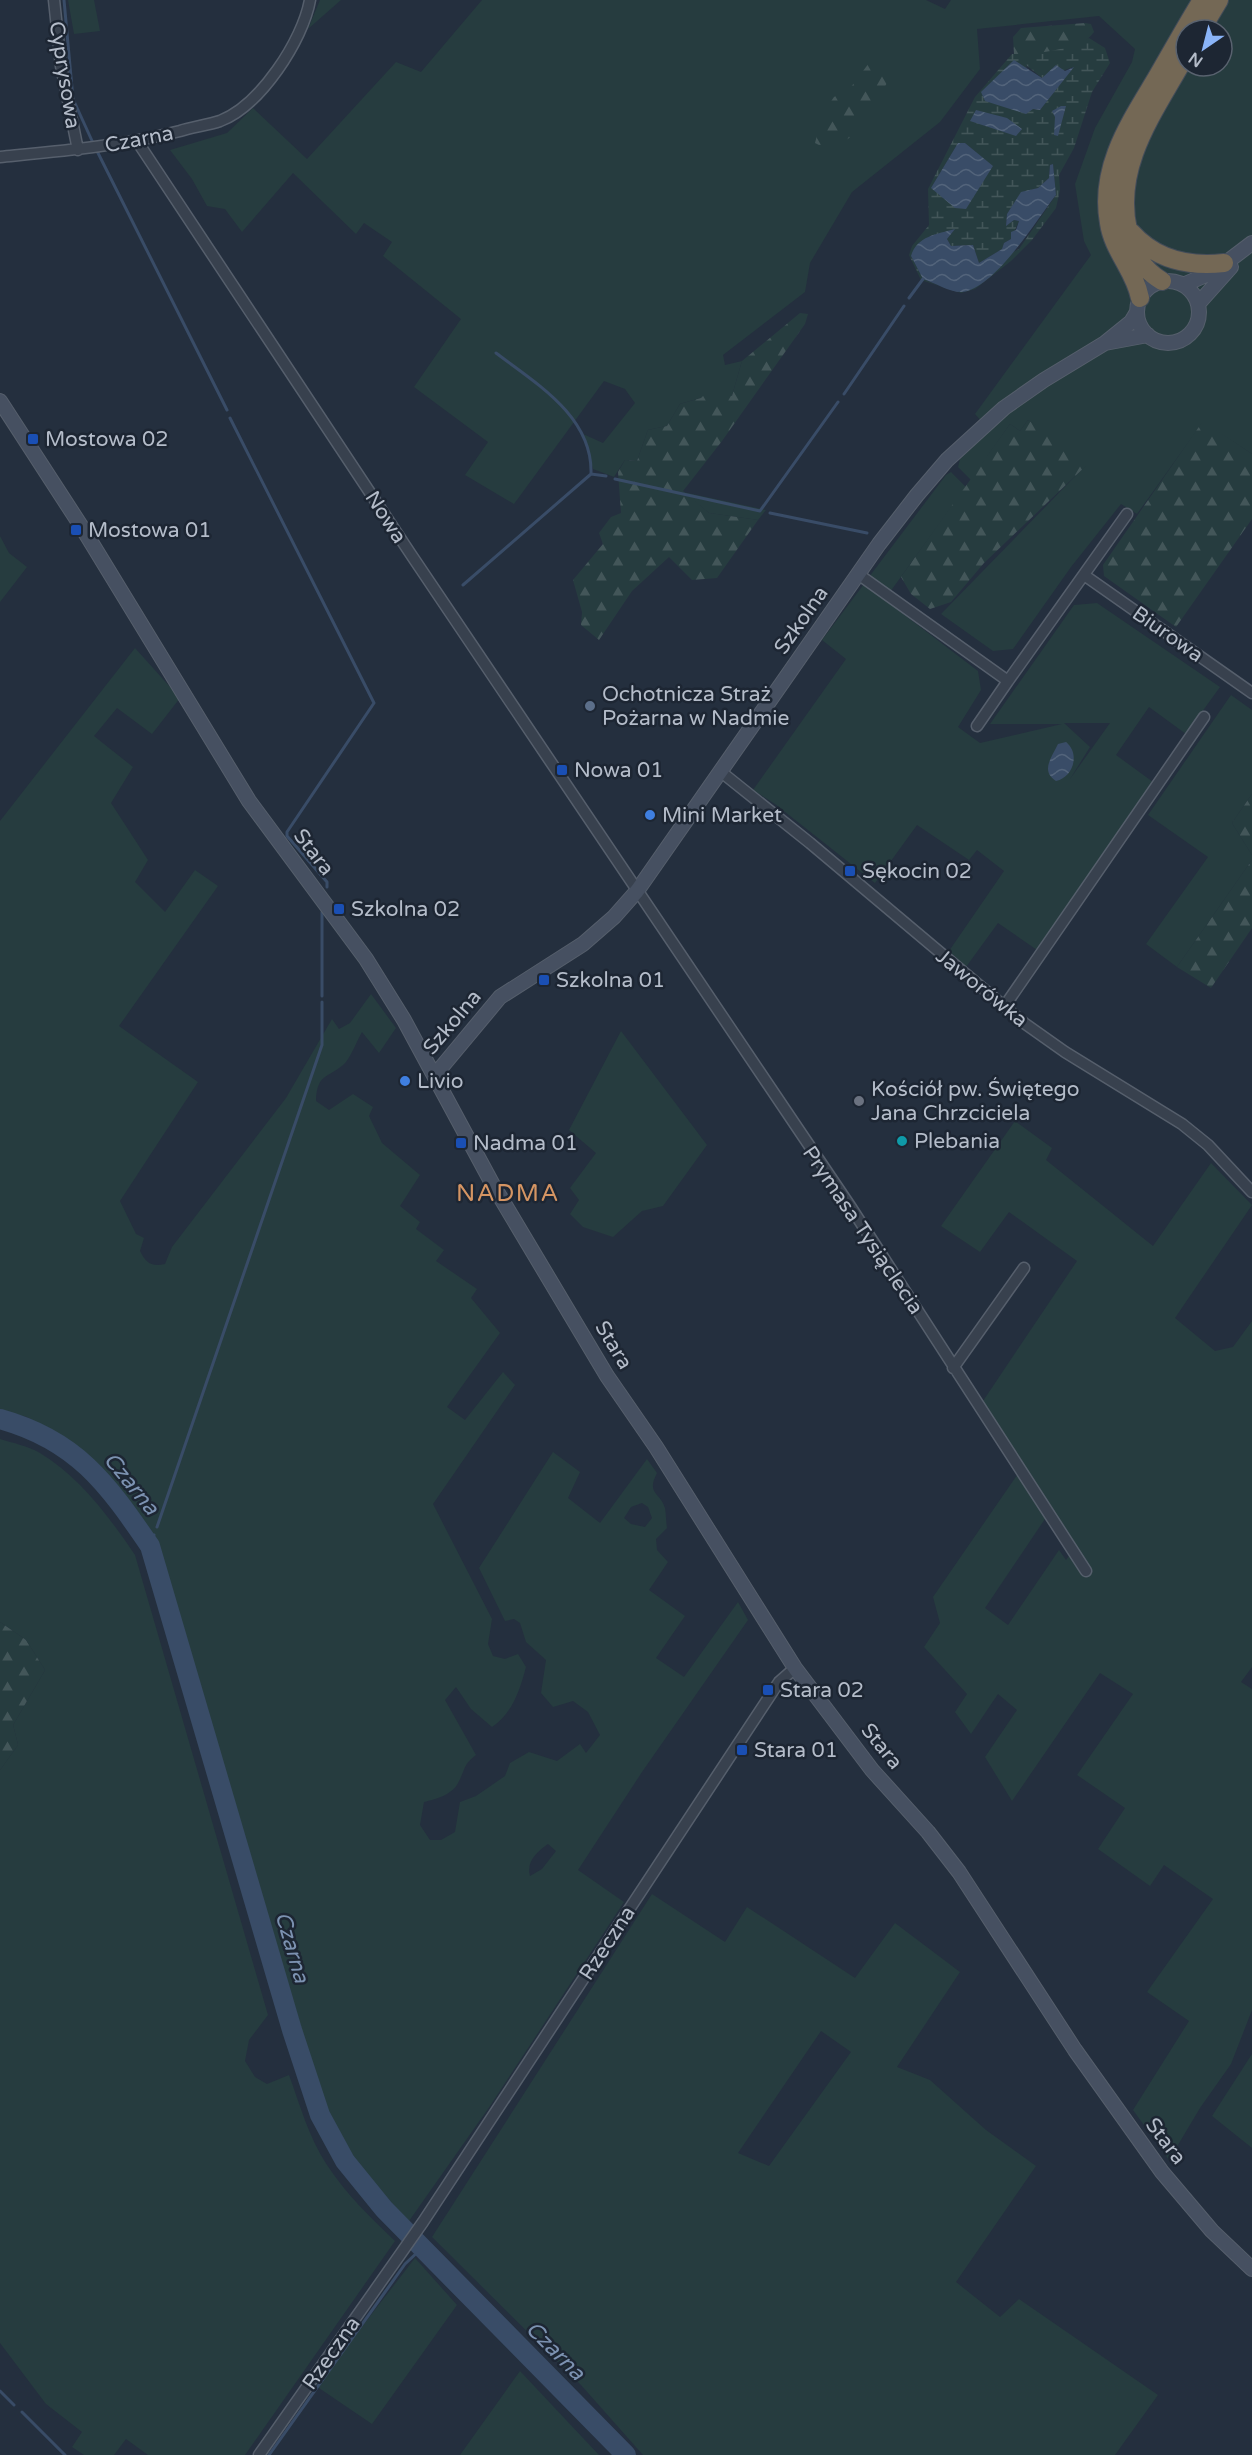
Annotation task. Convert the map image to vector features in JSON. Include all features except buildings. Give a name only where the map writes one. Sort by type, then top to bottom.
[{"type":"highway","points":[[1138,305],[1136,280],[1119,254],[1110,229],[1106,190],[1110,168],[1136,111],[1202,0]]},
{"type":"highway","points":[[1208,18],[1219,0]]},
{"type":"highway","points":[[1162,281],[1150,273],[1137,258],[1130,245],[1124,214],[1124,187],[1129,163],[1142,133],[1174,76]]},
{"type":"highway","points":[[1127,229],[1148,250],[1156,254],[1200,264],[1224,263]]},
{"type":"street","name":"Cyprysowa","points":[[54,0],[61,66],[78,150]]},
{"type":"street","name":"Czarna","points":[[0,157],[78,150],[137,141],[222,120],[244,105],[288,56],[306,20],[310,0]]},
{"type":"street","name":"Nowa","points":[[137,141],[637,891]]},
{"type":"street","name":"Szkolna","points":[[1105,343],[1148,336],[1163,343],[1186,338],[1197,324],[1198,304],[1250,245]]},
{"type":"street","name":"Szkolna","points":[[1183,285],[1197,281],[1250,245]]},
{"type":"street","name":"Szkolna","points":[[435,1075],[500,997],[583,944],[614,917],[637,891],[905,509],[960,448],[1004,408],[1105,343],[1131,322],[1149,287],[1162,281]]},
{"type":"street","points":[[1162,281],[1183,285],[1193,292],[1198,304]]},
{"type":"street","points":[[1138,305],[1141,327],[1148,336]]},
{"type":"street","name":"Stara","points":[[0,401],[89,538],[249,801],[366,958],[435,1075],[493,1185],[607,1376],[656,1447],[795,1668],[872,1770],[928,1832],[959,1872],[1075,2050],[1162,2172],[1212,2230],[1252,2269]]},
{"type":"street","points":[[977,726],[1127,514]]},
{"type":"street","points":[[858,574],[1008,681]]},
{"type":"street","name":"Biurowa","points":[[1084,575],[1252,693]]},
{"type":"street","points":[[1004,1007],[1204,717]]},
{"type":"street","name":"Jaworówka","points":[[720,771],[810,843],[1004,1007],[1065,1052],[1182,1124],[1208,1145],[1252,1191]]},
{"type":"street","name":"Prymasa Tysiąclecia","points":[[637,891],[850,1206],[1086,1571]]},
{"type":"street","points":[[953,1368],[1024,1268]]},
{"type":"street","name":"Rzeczna","points":[[259,2455],[423,2222],[779,1682],[795,1668]]},
{"type":"green space","points":[[68,0],[94,0],[100,31],[74,34]]},
{"type":"green space","points":[[320,0],[341,0],[308,29]]},
{"type":"green space","points":[[482,0],[926,0],[945,9],[951,0],[1252,0],[1252,454],[1203,422],[1137,514],[1121,504],[1071,567],[1013,649],[993,651],[941,614],[1089,462],[1028,420],[1020,431],[1010,424],[971,480],[958,467],[960,459],[990,431],[975,414],[1091,255],[1084,241],[1075,184],[1095,128],[1132,62],[1135,49],[1099,16],[977,29],[980,69],[940,122],[852,192],[810,263],[805,292],[723,355],[725,365],[742,361],[732,396],[701,398],[680,404],[667,426],[648,430],[637,461],[625,460],[614,477],[593,469],[583,434],[603,443],[635,403],[625,389],[604,381],[514,504],[465,475],[488,442],[414,387],[461,319],[383,256],[392,242],[364,223],[356,234],[293,173],[242,232],[225,209],[207,206],[192,179],[170,150],[227,133],[253,108],[307,159],[396,62],[421,72]]},
{"type":"green space","points":[[1091,24],[1094,32],[1078,45],[1057,52],[1014,54],[1013,37],[1021,28]]},
{"type":"green space","points":[[1089,38],[1105,48],[1110,63],[1092,92],[1074,148],[1059,175],[1060,190],[1056,208],[1032,240],[1011,261],[975,289],[961,293],[942,287],[1019,249],[1056,195],[1053,164],[1050,165],[1049,178],[1038,188],[1021,193],[1007,214],[1006,225],[1014,220],[1019,221],[1011,239],[1004,243],[1002,249],[979,263],[973,245],[951,246],[947,239],[954,230],[930,236],[911,256],[923,279],[940,286],[921,280],[909,255],[912,246],[929,225],[928,189],[975,97],[1012,54],[1052,51]],"holes":[[[1026,65],[1042,78],[1073,67],[1040,110],[1033,109]],[[958,143],[965,143],[976,152],[931,188]]]},
{"type":"green space","points":[[876,60],[887,83],[857,133],[846,140],[819,145],[815,143],[823,113],[834,97],[851,87],[869,63]]},
{"type":"green space","points":[[800,313],[808,314],[805,324],[722,441],[683,491],[709,513],[758,520],[717,578],[692,580],[669,557],[632,591],[599,640],[581,625],[582,612],[573,580],[603,544],[599,533],[611,517],[621,513],[618,472],[625,460],[637,461],[648,430],[667,426],[680,404],[701,398],[711,388],[732,396],[742,361]]},
{"type":"green space","points":[[1028,420],[1071,446],[1090,462],[984,563],[951,602],[930,609],[911,594],[901,577],[1010,424],[1020,431]]},
{"type":"green space","points":[[1203,421],[1252,454],[1252,519],[1176,627],[1104,576],[1103,565]]},
{"type":"green space","points":[[951,472],[966,487],[890,592],[869,577],[946,475]]},
{"type":"green space","points":[[683,492],[766,510],[758,520],[709,513]]},
{"type":"green space","points":[[0,536],[9,553],[27,567],[0,602]]},
{"type":"green space","points":[[864,584],[978,671],[981,690],[958,727],[980,743],[1062,724],[990,724],[1074,605],[1097,603],[1220,687],[1186,734],[1149,707],[1116,755],[1153,782],[1037,950],[998,923],[966,967],[949,951],[1004,871],[977,850],[969,860],[917,825],[875,883],[775,804],[753,790],[846,659],[822,640]],"holes":[[[1064,723],[1110,723],[1070,779],[1090,747]]]},
{"type":"green space","points":[[135,648],[180,698],[152,734],[117,708],[94,736],[133,767],[111,803],[148,860],[135,882],[165,912],[195,870],[218,886],[119,1026],[198,1082],[120,1201],[136,1234],[144,1238],[140,1251],[144,1259],[150,1263],[165,1264],[172,1247],[286,1098],[332,1019],[339,1029],[350,1023],[371,994],[396,1028],[379,1053],[362,1032],[346,1062],[322,1080],[316,1101],[329,1110],[353,1094],[373,1107],[369,1116],[382,1143],[420,1175],[400,1206],[420,1222],[416,1229],[444,1250],[436,1261],[477,1289],[471,1298],[500,1333],[447,1407],[465,1420],[503,1372],[515,1385],[433,1504],[492,1619],[488,1644],[493,1656],[505,1659],[518,1654],[526,1667],[518,1693],[510,1708],[492,1727],[471,1709],[456,1687],[445,1700],[476,1755],[466,1765],[452,1791],[424,1802],[420,1825],[430,1840],[441,1840],[455,1832],[460,1802],[476,1796],[505,1776],[510,1763],[529,1752],[557,1761],[580,1744],[586,1753],[600,1735],[588,1712],[573,1701],[553,1707],[541,1693],[546,1660],[526,1642],[520,1623],[514,1619],[505,1621],[479,1568],[553,1452],[580,1472],[568,1498],[600,1523],[647,1459],[657,1473],[653,1489],[665,1508],[667,1528],[656,1539],[657,1550],[668,1562],[649,1590],[685,1616],[656,1658],[684,1677],[738,1602],[748,1620],[642,1772],[578,1870],[624,1902],[490,2106],[409,2221],[356,2166],[327,2115],[181,1624],[150,1529],[108,1476],[69,1442],[27,1417],[0,1410],[0,821]],"holes":[[[642,1503],[648,1507],[652,1518],[645,1527],[631,1524],[624,1518],[631,1507]],[[548,1844],[556,1851],[542,1869],[530,1876],[531,1861]]]},
{"type":"green space","points":[[1231,695],[1252,710],[1252,794],[1232,823],[1252,855],[1252,860],[1177,967],[1146,944],[1208,857],[1148,815]]},
{"type":"green space","points":[[1252,794],[1252,855],[1232,823]]},
{"type":"green space","points":[[1252,860],[1252,928],[1211,988],[1177,967]]},
{"type":"green space","points":[[621,1031],[707,1145],[663,1206],[642,1211],[613,1237],[583,1227],[570,1214],[579,1200],[570,1188],[596,1153],[569,1130]]},
{"type":"green space","points":[[1015,1121],[1052,1148],[1046,1160],[1153,1246],[1211,1163],[1252,1205],[1175,1318],[1215,1351],[1233,1347],[1252,1321],[1252,1667],[1241,1682],[1252,1689],[1252,2010],[1231,2064],[1200,2108],[1169,2160],[1133,2110],[1189,2021],[1147,1992],[1213,1899],[1164,1865],[1150,1886],[1098,1849],[1125,1808],[1077,1775],[1133,1694],[1100,1673],[1012,1801],[985,1757],[1017,1710],[998,1694],[971,1734],[955,1712],[967,1694],[924,1647],[940,1623],[933,1597],[1024,1465],[983,1401],[1077,1261],[1009,1212],[980,1252],[941,1226]],"holes":[[[1051,1510],[1076,1546],[1066,1560],[1059,1550],[1008,1625],[985,1608]]]},
{"type":"green space","points":[[0,1439],[35,1451],[68,1473],[93,1499],[135,1555],[268,2015],[249,2040],[245,2061],[255,2077],[267,2084],[289,2075],[310,2133],[334,2176],[395,2241],[245,2455],[148,2455],[126,2439],[114,2455],[84,2455],[72,2447],[82,2432],[46,2404],[0,2343],[0,1770],[18,1745],[13,1725],[45,1670],[26,1640],[0,1622]]},
{"type":"green space","points":[[0,1622],[26,1640],[45,1670],[13,1725],[18,1745],[0,1770]]},
{"type":"green space","points":[[652,1894],[725,1942],[747,1907],[855,1978],[895,1923],[960,1972],[897,2067],[930,2080],[986,2130],[1036,2166],[956,2282],[1000,2317],[1019,2299],[1158,2395],[1115,2455],[643,2455],[581,2385],[432,2237]],"holes":[[[821,2031],[851,2052],[769,2166],[738,2153]]]},
{"type":"green space","points":[[1252,2054],[1252,2148],[1212,2116]]},
{"type":"green space","points":[[415,2258],[457,2305],[372,2424],[316,2386]]},
{"type":"green space","points":[[520,2371],[599,2455],[460,2455]]},
{"type":"water","points":[[1014,60],[1042,78],[1056,65],[1065,71],[1074,67],[1040,110],[1033,109],[1026,114],[985,101],[981,92]]},
{"type":"water","points":[[1066,106],[1058,136],[1054,135],[1055,117],[1052,111]]},
{"type":"water","points":[[976,110],[1007,118],[1022,129],[1016,136],[970,121]]},
{"type":"water","points":[[958,143],[965,143],[993,166],[966,209],[955,208],[931,188]]},
{"type":"water","points":[[1053,164],[1056,195],[1015,251],[989,278],[963,292],[923,279],[911,256],[918,244],[935,234],[955,229],[947,239],[951,246],[973,245],[979,263],[1002,249],[1004,243],[1011,239],[1011,232],[1016,230],[1019,221],[1014,220],[1006,226],[1007,214],[1021,192],[1038,188],[1049,178],[1050,165]]},
{"type":"water","points":[[1066,742],[1073,752],[1073,764],[1067,775],[1056,781],[1049,773],[1049,764],[1058,744]]},
{"type":"waterway","points":[[64,0],[73,99],[93,143]]},
{"type":"waterway","points":[[96,149],[227,410]]},
{"type":"waterway","points":[[909,298],[923,279]]},
{"type":"waterway","points":[[844,394],[904,306]]},
{"type":"waterway","points":[[496,353],[545,390],[573,419],[583,435],[589,454],[591,474]]},
{"type":"waterway","points":[[615,479],[760,511],[838,402]]},
{"type":"waterway","points":[[230,418],[374,703],[287,832],[287,836],[327,882],[327,887]]},
{"type":"waterway","points":[[463,585],[591,474],[606,476]]},
{"type":"waterway","points":[[770,513],[867,533]]},
{"type":"waterway","points":[[322,912],[322,996]]},
{"type":"waterway","points":[[157,1527],[322,1045],[322,1002]]},
{"type":"waterway","name":"Czarna","points":[[0,1419],[27,1428],[70,1452],[104,1484],[150,1546],[292,2030],[320,2115],[345,2161],[384,2209],[626,2455]]},
{"type":"waterway","points":[[150,1546],[154,1535]]},
{"type":"waterway","points":[[269,2455],[405,2264],[422,2248]]},
{"type":"waterway","points":[[0,2391],[14,2405]]},
{"type":"waterway","points":[[22,2412],[65,2455]]},
{"type":"place","name":"Mostowa 02","points":[[33,439]]},
{"type":"place","name":"Mostowa 01","points":[[76,530]]},
{"type":"place","name":"Ochotnicza Straż Pożarna w Nadmie","points":[[590,706]]},
{"type":"place","name":"Nowa 01","points":[[562,770]]},
{"type":"place","name":"Mini Market","points":[[650,815]]},
{"type":"place","name":"Sękocin 02","points":[[850,871]]},
{"type":"place","name":"Szkolna 02","points":[[339,909]]},
{"type":"place","name":"Szkolna 01","points":[[544,980]]},
{"type":"place","name":"Livio","points":[[405,1081]]},
{"type":"place","name":"Kościół pw. Świętego Jana Chrzciciela","points":[[859,1101]]},
{"type":"place","name":"Plebania","points":[[902,1141]]},
{"type":"place","name":"Nadma 01","points":[[461,1143]]},
{"type":"place","name":"Stara 02","points":[[768,1690]]},
{"type":"place","name":"Stara 01","points":[[742,1750]]},
{"type":"district","name":"NADMA","points":[[508,1193]]}]
